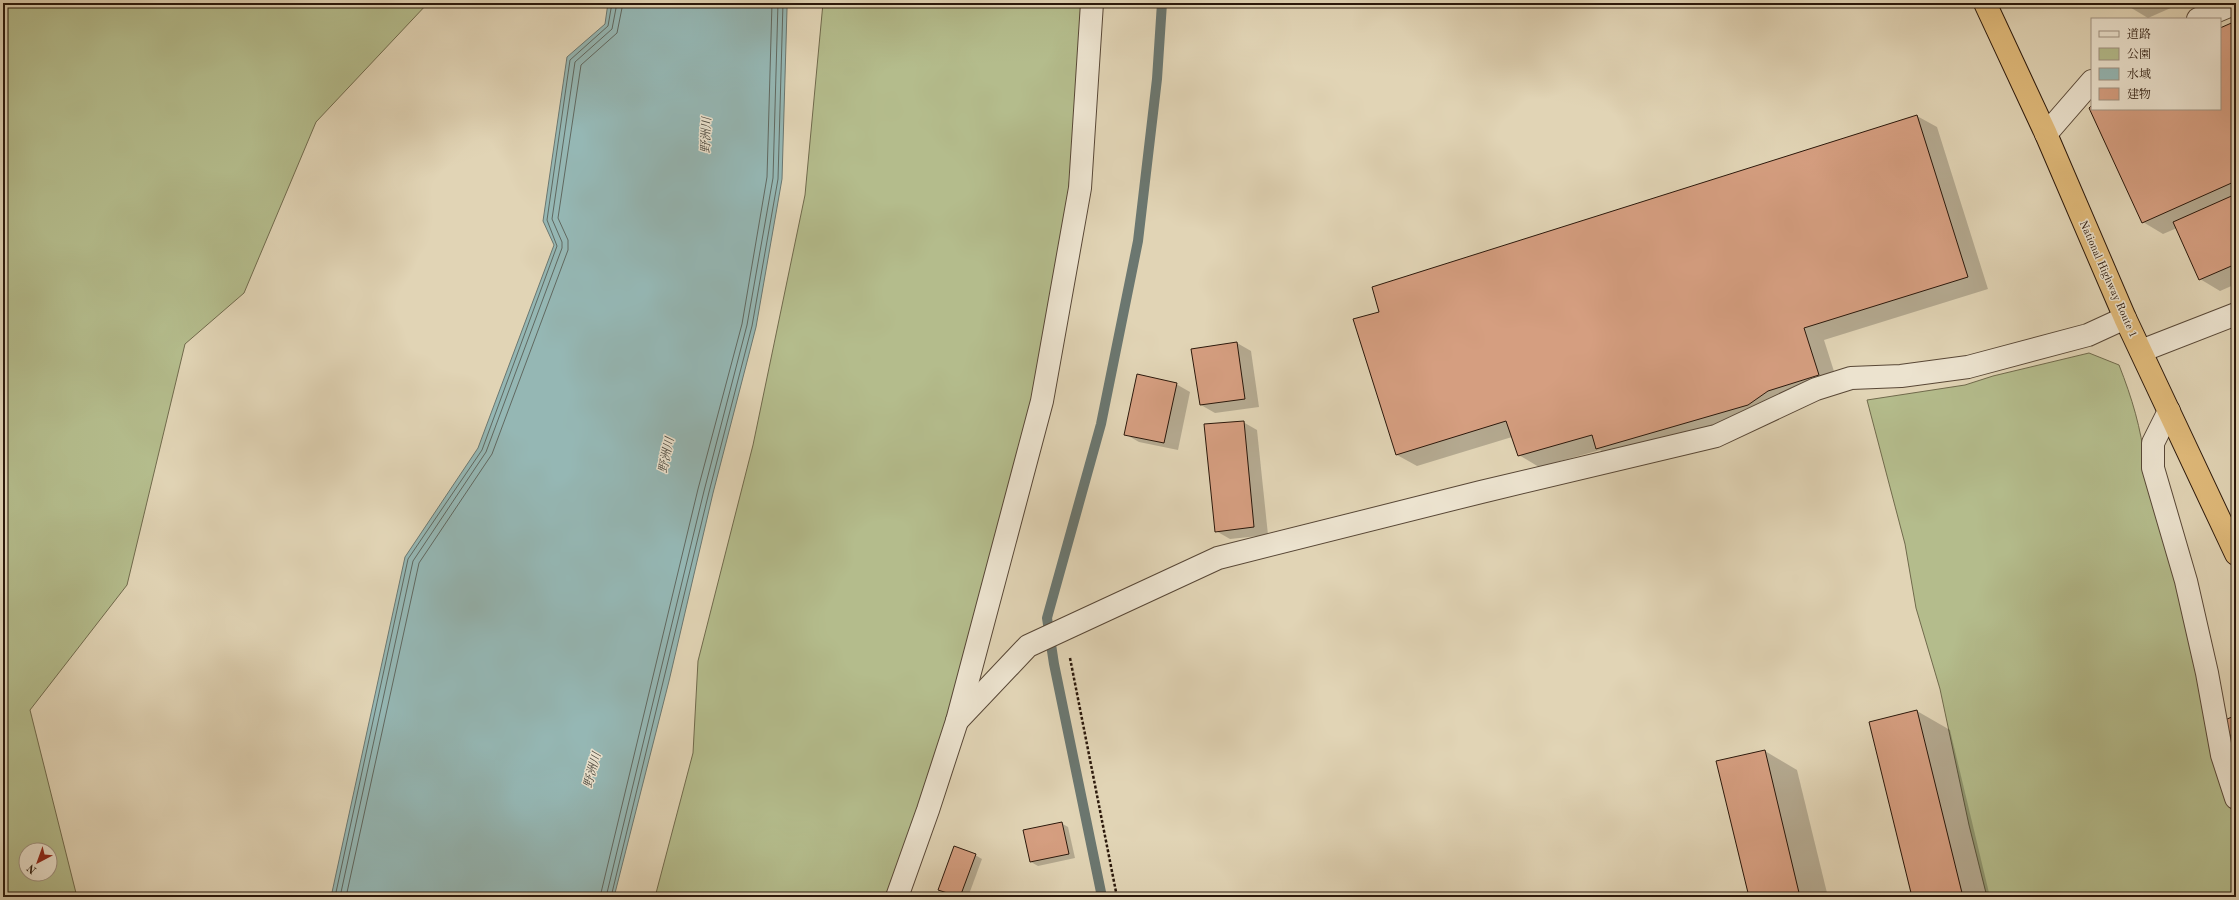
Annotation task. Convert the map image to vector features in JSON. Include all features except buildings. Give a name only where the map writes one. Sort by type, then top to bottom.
[{"type":"highway","name":"National Highway Route 1","points":[[1986,3],[2046,134],[2125,318],[2236,554]]},
{"type":"lane","points":[[897,897],[928,810],[957,721],[1042,402],[1080,188],[1092,3]]},
{"type":"lane","points":[[2200,18],[2236,3]]},
{"type":"lane","points":[[2046,134],[2091,82]]},
{"type":"lane","points":[[2141,351],[2236,314]]},
{"type":"lane","points":[[957,721],[1028,646],[1218,558],[1481,492],[1716,436],[1816,389],[1851,378],[1901,376],[1968,367],[2088,335],[2125,318]]},
{"type":"lane","points":[[2169,411],[2153,443],[2153,468],[2186,581],[2207,673],[2222,755],[2236,798]]},
{"type":"path","points":[[1063,629],[1117,897]]},
{"type":"green space","points":[[3,3],[428,3],[316,122],[244,293],[185,344],[127,585],[30,710],[77,897],[3,897]]},
{"type":"green space","points":[[823,3],[1088,3],[1045,416],[900,897],[655,897],[693,753],[698,661],[753,445],[805,195]]},
{"type":"green space","points":[[2089,353],[2119,365],[2135,413],[2145,463],[2186,616],[2216,767],[2236,822],[2236,897],[1987,897],[1969,825],[1940,689],[1916,608],[1905,544],[1867,400],[1965,385],[1993,376]]},
{"type":"water","name":"野洲川","points":[[608,3],[787,3],[782,179],[756,327],[713,493],[669,681],[614,897],[331,897],[405,557],[478,448],[554,245],[543,221],[567,57],[605,24]]},
{"type":"waterway","points":[[1102,897],[1054,664],[1047,618],[1101,424],[1138,241],[1157,79],[1162,3]]}]
